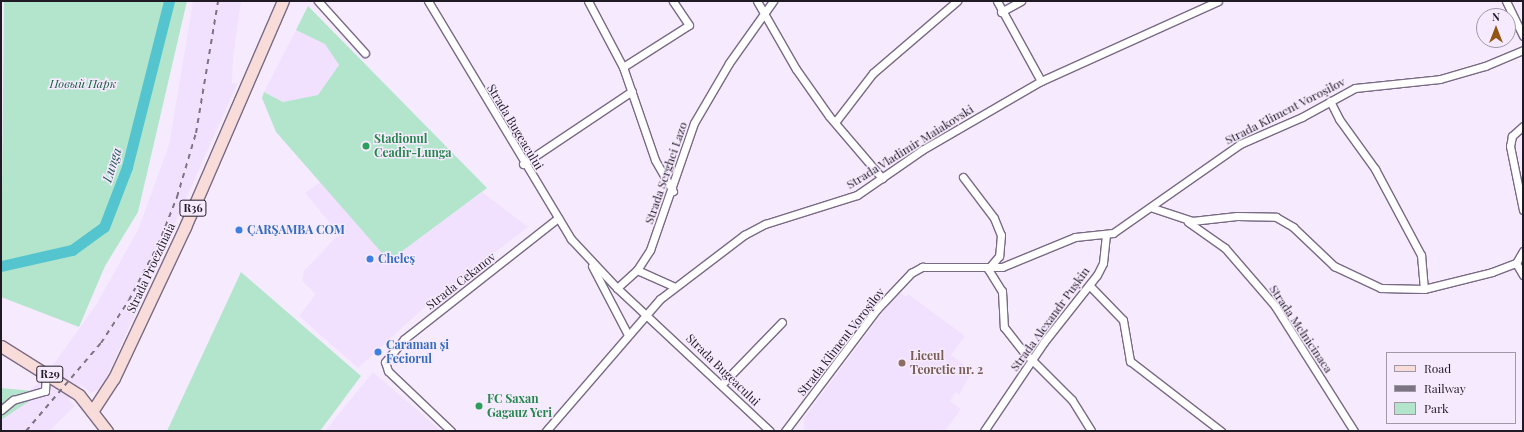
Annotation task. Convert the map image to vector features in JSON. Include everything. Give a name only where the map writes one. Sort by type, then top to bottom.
[{"type":"main road","name":"Strada Proezdnaia","points":[[93,410],[114,378],[185,228],[283,1]]},
{"type":"main road","name":"R29","points":[[1,346],[46,371],[93,410],[107,431]]},
{"type":"street","points":[[318,1],[365,54]]},
{"type":"street","name":"Strada Bugeacului","points":[[428,1],[523,164],[558,218],[590,261],[617,288],[646,312],[770,431]]},
{"type":"street","points":[[588,1],[623,67],[655,160],[673,191]]},
{"type":"street","points":[[623,67],[689,25],[673,1]]},
{"type":"street","points":[[757,1],[796,69],[882,178]]},
{"type":"street","name":"Strada Serghei Lazo","points":[[617,288],[637,270],[650,250],[673,191],[694,123],[764,12],[773,1]]},
{"type":"street","points":[[836,121],[873,73],[957,1]]},
{"type":"street","points":[[997,1],[1001,12],[1041,81]]},
{"type":"street","points":[[1001,12],[1022,1]]},
{"type":"street","name":"Strada Vladimir Maiakovski","points":[[546,431],[646,312],[673,286],[754,230],[840,202],[882,178],[951,132],[1041,81],[1218,1]]},
{"type":"street","points":[[1506,1],[1523,36]]},
{"type":"street","name":"Strada Kliment Voroșilov","points":[[785,431],[878,309],[911,273],[935,264],[988,269],[1024,260],[1075,237],[1106,235],[1152,208],[1240,144],[1355,88],[1440,79],[1485,66],[1523,50]]},
{"type":"street","points":[[523,164],[632,90]]},
{"type":"street","points":[[1330,101],[1339,119],[1375,169],[1421,256],[1424,289]]},
{"type":"street","points":[[1523,126],[1512,136],[1510,146],[1523,210]]},
{"type":"street","points":[[963,177],[994,218],[1001,235],[999,256],[988,269],[1002,291],[1004,327],[1032,361],[1072,400],[1091,431]]},
{"type":"street","points":[[1152,208],[1171,211],[1183,219],[1200,222],[1237,216],[1276,217],[1307,239],[1321,257],[1363,282],[1388,289],[1424,289],[1516,263],[1523,251]]},
{"type":"street","name":"Strada Cekanov","points":[[451,431],[384,366],[404,339],[558,218]]},
{"type":"street","name":"Strada Melnicinaea","points":[[1183,219],[1225,248],[1275,306],[1354,431]]},
{"type":"street","name":"Strada Alexandr Pușkin","points":[[984,431],[1032,361],[1090,286],[1103,263],[1106,235]]},
{"type":"street","name":"Strada Bugeacului","points":[[590,261],[627,333]]},
{"type":"street","points":[[1516,263],[1523,275]]},
{"type":"street","points":[[637,270],[673,286]]},
{"type":"street","points":[[1090,286],[1123,320],[1130,361],[1221,431]]},
{"type":"street","points":[[722,384],[782,322]]},
{"type":"street","points":[[1,410],[13,400],[45,391],[46,371]]},
{"type":"shaded area","points":[[193,1],[241,1],[233,58],[232,83],[237,84],[102,388],[91,393],[81,385],[69,400],[75,406],[49,431],[1,431],[1,419],[39,382],[48,388],[60,370],[53,365],[96,305],[138,230],[169,145]]},
{"type":"shaded area","points":[[296,30],[325,44],[339,65],[318,95],[283,102],[264,92]]},
{"type":"shaded area","points":[[322,181],[389,261],[482,192],[528,227],[428,304],[358,368],[299,316],[316,294],[302,281],[304,271],[339,234],[305,193]]},
{"type":"shaded area","name":"Liceul Teoretic nr. 2","points":[[898,292],[906,297],[908,294],[965,336],[951,355],[972,371],[959,395],[956,392],[950,401],[961,409],[945,431],[804,431],[804,418]]},
{"type":"shaded area","points":[[373,372],[441,431],[325,431]]},
{"type":"green space","name":"Новый Парк","points":[[4,1],[187,1],[138,212],[105,266],[79,327],[1,297]]},
{"type":"green space","name":"Stadionul Ceadîr-Lunga","points":[[308,6],[487,188],[389,261],[276,132],[262,98],[264,92],[283,102],[318,95],[339,65],[325,44],[296,30]]},
{"type":"green space","points":[[241,272],[361,376],[320,431],[167,431]]},
{"type":"green space","points":[[1,388],[43,392],[1,420]]},
{"type":"waterway","name":"Lunga","points":[[1,266],[72,250],[104,227],[127,167],[169,1]]},
{"type":"railway","points":[[26,431],[101,343],[129,300],[158,245],[177,197],[196,133],[218,1]]},
{"type":"place","name":"Stadionul Ceadîr-Lunga","points":[[366,146]]},
{"type":"place","name":"ÇARŞAMBA COM","points":[[239,230]]},
{"type":"place","name":"Cheleş","points":[[370,259]]},
{"type":"place","name":"Caraman și Feciorul","points":[[378,352]]},
{"type":"place","name":"Liceul Teoretic nr. 2","points":[[902,363]]},
{"type":"place","name":"FC Saxan Gagauz Yeri","points":[[479,406]]}]
